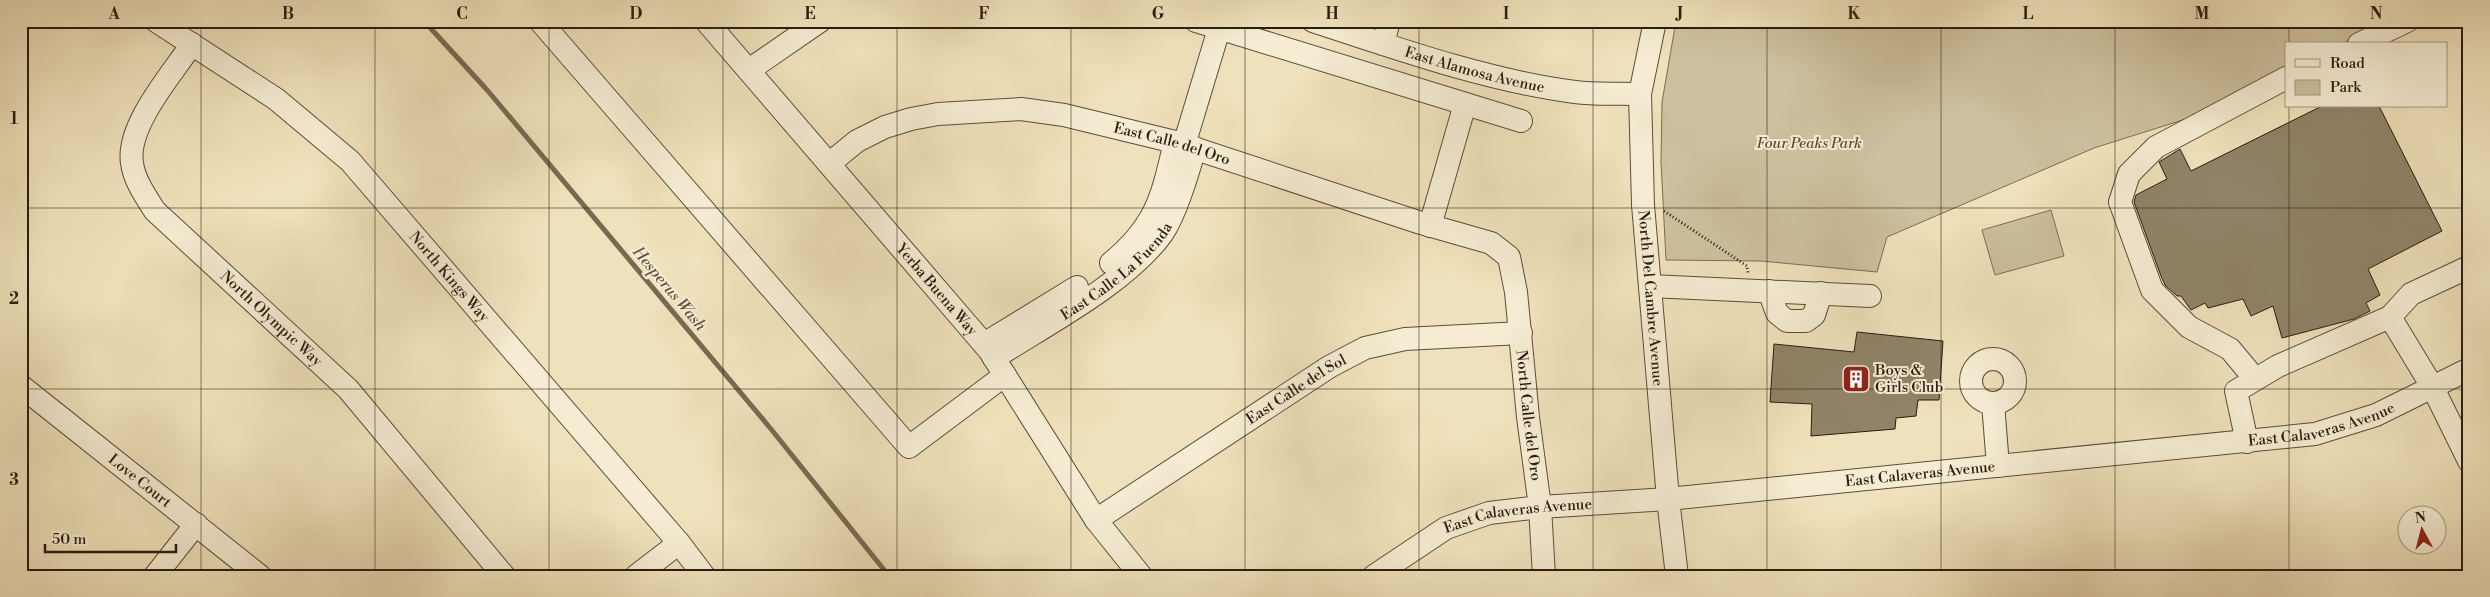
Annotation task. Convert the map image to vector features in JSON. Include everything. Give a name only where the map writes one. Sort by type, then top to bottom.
[{"type":"street","name":"North Kings Way","points":[[156,21],[276,99],[350,161],[679,542],[704,576]]},
{"type":"street","name":"East Calle La Fuenda","points":[[540,21],[909,447],[994,359],[1132,245],[1152,219],[1164,186],[1184,145],[1219,29]]},
{"type":"street","name":"Yerba Buena Way","points":[[706,21],[830,163],[994,359],[1096,520],[1141,576]]},
{"type":"street","points":[[749,70],[820,21]]},
{"type":"street","points":[[1196,21],[1521,121]]},
{"type":"street","name":"East Alamosa Avenue","points":[[1313,21],[1383,44],[1516,81],[1577,92],[1640,94]]},
{"type":"street","points":[[1383,44],[1389,21]]},
{"type":"street","name":"North Del Cambre Avenue","points":[[1655,21],[1640,94],[1643,205],[1668,499],[1677,576]]},
{"type":"street","points":[[2363,42],[2407,21]]},
{"type":"street","name":"North Olympic Way","points":[[192,44],[144,115],[132,144],[132,163],[155,211],[348,389],[504,576]]},
{"type":"street","points":[[2256,379],[2230,349],[2189,327],[2152,290],[2120,202],[2129,174],[2156,146],[2285,79]]},
{"type":"street","points":[[1430,226],[1466,104]]},
{"type":"street","name":"East Calle del Oro","points":[[830,163],[857,140],[885,127],[911,119],[978,111],[1022,109],[1064,114],[1184,145],[1430,226],[1491,243],[1509,257]]},
{"type":"street","name":"North Calle del Oro","points":[[1509,257],[1521,333],[1528,417],[1540,507],[1544,576]]},
{"type":"street","points":[[2247,442],[2236,391],[2278,366],[2390,317],[2411,294],[2469,267]]},
{"type":"street","points":[[1650,286],[1870,296]]},
{"type":"street","points":[[2390,317],[2433,388],[2469,461]]},
{"type":"street","name":"East Calle del Sol","points":[[1096,520],[1329,367],[1366,348],[1405,339],[1521,333]]},
{"type":"street","name":"East Calaveras Avenue","points":[[1374,576],[1446,528],[1489,514],[1540,507],[1668,499],[2315,434],[2347,426],[2376,415],[2469,369]]},
{"type":"street","name":"Love Court","points":[[21,386],[260,576]]},
{"type":"street","points":[[1993,403],[1998,466]]},
{"type":"street","points":[[154,576],[196,524]]},
{"type":"street","points":[[636,576],[679,542]]},
{"type":"path","points":[[1661,209],[1747,266],[1749,281]]},
{"type":"green space","name":"Four Peaks Park","points":[[1676,21],[2386,21],[2346,42],[2285,42],[2285,72],[2189,118],[2094,148],[1887,237],[1877,272],[1761,261],[1666,260],[1661,162],[1662,102]]},
{"type":"green space","points":[[2051,210],[2064,256],[1995,275],[1982,230]]},
{"type":"building","points":[[2318,108],[2380,108],[2442,231],[2368,269],[2380,295],[2366,303],[2370,311],[2354,319],[2282,338],[2273,306],[2251,316],[2243,299],[2208,308],[2205,303],[2191,310],[2181,296],[2177,296],[2165,285],[2134,202],[2136,195],[2167,179],[2159,162],[2180,149],[2191,171]]},
{"type":"building","name":"Boys & Girls Club","points":[[1857,332],[1943,341],[1939,400],[1918,400],[1916,416],[1896,418],[1895,429],[1811,436],[1812,404],[1770,402],[1774,344],[1854,352]]},
{"type":"waterway","name":"Hesperus Wash","points":[[424,21],[488,91],[771,429],[889,576]]},
{"type":"place","name":"Boys & Girls Club","points":[[1856,379]]}]
